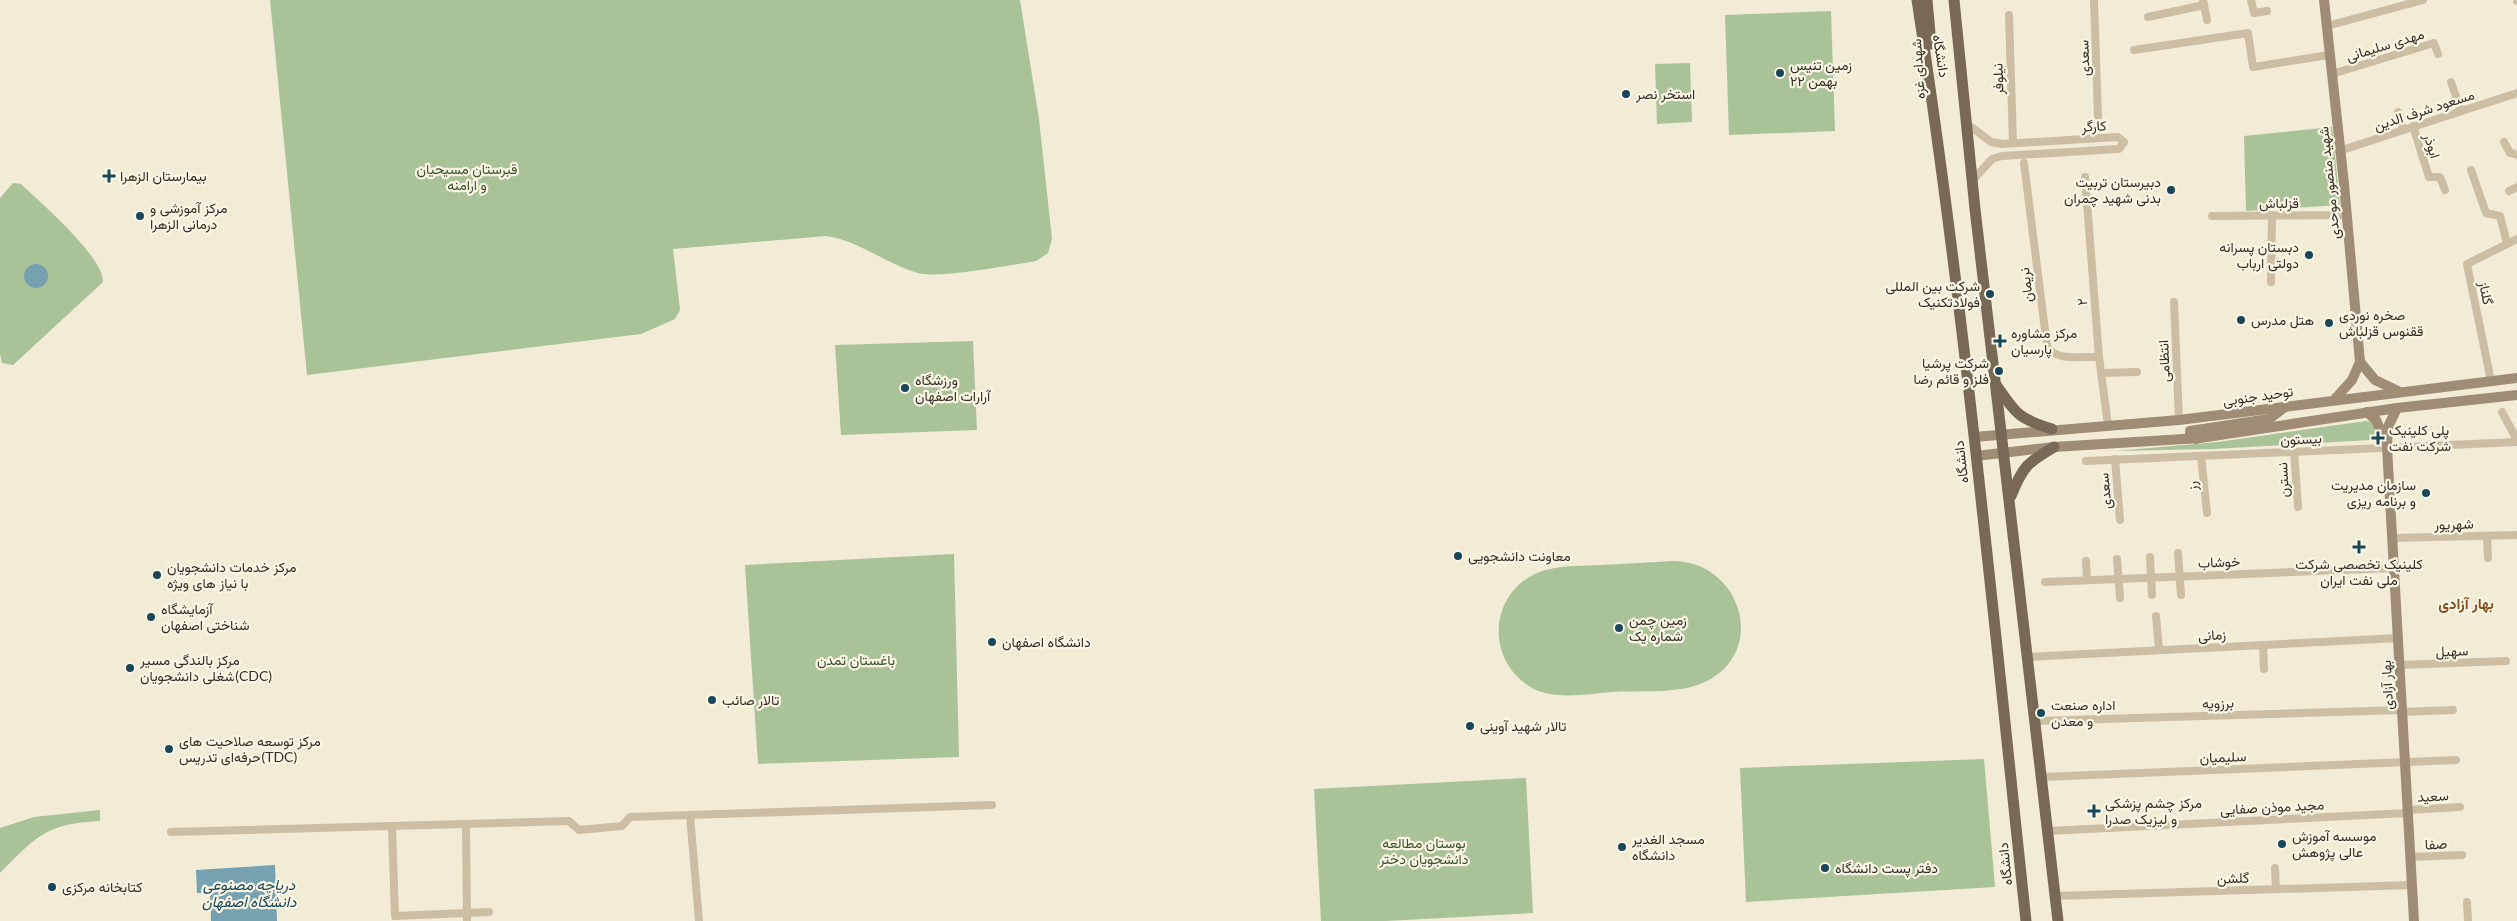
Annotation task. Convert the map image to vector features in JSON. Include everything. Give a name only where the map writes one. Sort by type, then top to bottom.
[{"type":"main road","name":"دانشگاه","points":[[1917,0],[1938,135],[1974,437],[2026,921]]},
{"type":"main road","name":"شهدای غزه","points":[[1927,0],[1938,135]]},
{"type":"main road","points":[[1949,0],[1966,123]]},
{"type":"main road","name":"دانشگاه","points":[[1954,0],[1972,181],[2004,453]]},
{"type":"main road","name":"شهید منصور موحدی","points":[[2324,0],[2360,362]]},
{"type":"main road","points":[[2335,399],[2352,380],[2360,362],[2375,380],[2400,392]]},
{"type":"main road","name":"توحید جنوبی","points":[[1974,437],[2052,429],[2179,420],[2335,399],[2517,378]]},
{"type":"main road","points":[[1995,383],[2013,410],[2027,421],[2052,429]]},
{"type":"main road","points":[[1976,456],[2054,447],[2196,439],[2367,412],[2516,395]]},
{"type":"main road","points":[[2196,439],[2190,436],[2190,431],[2269,419],[2285,406]]},
{"type":"main road","name":"بهار آزادی","points":[[2397,408],[2388,426],[2387,447],[2414,921]]},
{"type":"main road","name":"بهار آزادی","points":[[2367,412],[2380,427],[2387,447]]},
{"type":"main road","points":[[2010,497],[2021,471],[2031,461],[2054,447]]},
{"type":"main road","points":[[2004,453],[2058,921]]},
{"type":"street","name":"سعدی","points":[[2094,0],[2098,116]]},
{"type":"street","points":[[2252,0],[2254,13],[2267,11]]},
{"type":"street","points":[[2327,26],[2422,0]]},
{"type":"street","points":[[2148,17],[2204,3],[2207,20]]},
{"type":"street","name":"نیلوفر","points":[[2009,15],[2013,143]]},
{"type":"street","points":[[2134,50],[2248,34],[2253,67],[2330,54]]},
{"type":"street","name":"مهدی سلیمانی","points":[[2332,74],[2434,43],[2438,54]]},
{"type":"street","points":[[2451,82],[2461,111]]},
{"type":"street","name":"مسعود شرف الدین","points":[[2340,150],[2517,93]]},
{"type":"street","points":[[2398,112],[2403,130]]},
{"type":"street","name":"کارگر","points":[[1966,123],[1991,142],[2013,143],[2118,137],[2124,142],[2119,149],[2002,156],[1992,159],[1972,181]]},
{"type":"street","name":"ابوذر","points":[[2414,126],[2429,178],[2440,177],[2445,190]]},
{"type":"street","points":[[2504,142],[2510,154],[2517,155]]},
{"type":"street","name":"نریمان","points":[[2024,163],[2046,346],[2049,352],[2056,356],[2099,357]]},
{"type":"street","points":[[2471,170],[2486,213],[2500,216],[2507,243]]},
{"type":"street","name":"۲","points":[[2085,177],[2099,357],[2108,425]]},
{"type":"street","name":"قزلباش","points":[[2212,216],[2346,215]]},
{"type":"street","points":[[2271,282],[2272,216]]},
{"type":"street","name":"گلناز","points":[[2491,381],[2468,264],[2517,239]]},
{"type":"street","name":"انتظامی","points":[[2174,302],[2179,420]]},
{"type":"street","points":[[2101,373],[2137,372]]},
{"type":"street","points":[[2502,412],[2517,441]]},
{"type":"street","name":"بیستون","points":[[2086,460],[2517,441]]},
{"type":"street","name":"نسترن","points":[[2294,452],[2298,507]]},
{"type":"street","name":"رز","points":[[2201,456],[2207,514]]},
{"type":"street","name":"سعدی","points":[[2115,459],[2120,520]]},
{"type":"street","name":"شهریور","points":[[2392,538],[2517,535]]},
{"type":"street","points":[[2487,536],[2488,558]]},
{"type":"street","points":[[2178,554],[2181,595]]},
{"type":"street","points":[[2150,557],[2152,595]]},
{"type":"street","points":[[2117,559],[2120,598]]},
{"type":"street","points":[[2086,561],[2087,580]]},
{"type":"street","name":"خوشاب","points":[[2045,582],[2394,568]]},
{"type":"street","points":[[2156,616],[2159,650]]},
{"type":"street","name":"زمانی","points":[[2028,657],[2398,638]]},
{"type":"street","points":[[2262,645],[2264,669]]},
{"type":"street","name":"سهیل","points":[[2400,665],[2506,661]]},
{"type":"street","name":"برزویه","points":[[2035,722],[2453,710]]},
{"type":"street","name":"سلیمیان","points":[[2042,777],[2456,760]]},
{"type":"street","points":[[171,832],[569,821],[579,830],[622,826],[630,817],[992,805]]},
{"type":"street","name":"سعید","points":[[2408,811],[2460,808]]},
{"type":"street","name":"مجید موذن صفایی","points":[[2048,831],[2408,811]]},
{"type":"street","points":[[690,815],[699,921]]},
{"type":"street","points":[[466,824],[467,917]]},
{"type":"street","points":[[392,827],[395,916],[467,917],[489,912]]},
{"type":"street","name":"صفا","points":[[2410,857],[2462,855]]},
{"type":"street","points":[[2275,868],[2276,889]]},
{"type":"street","name":"گلشن","points":[[2055,896],[2412,884]]},
{"type":"street","points":[[2467,902],[2468,921]]},
{"type":"green space","name":"قبرستان مسیحیان و ارامنه","points":[[270,0],[1020,0],[1039,119],[1052,239],[1048,253],[1036,261],[976,271],[928,274],[906,269],[850,243],[826,236],[673,249],[680,310],[675,319],[641,334],[307,375]]},
{"type":"green space","name":"زمین تنیس ۲۲ بهمن","points":[[1831,11],[1835,131],[1729,135],[1725,15]]},
{"type":"green space","points":[[1690,63],[1692,122],[1657,124],[1655,64]]},
{"type":"green space","points":[[2332,127],[2340,205],[2246,211],[2244,136]]},
{"type":"green space","points":[[13,183],[21,184],[70,230],[101,271],[103,282],[13,365],[2,363],[0,354],[0,198]]},
{"type":"green space","points":[[973,341],[977,430],[841,435],[835,345]]},
{"type":"green space","points":[[2366,421],[2372,422],[2377,433],[2371,440],[2213,449],[2115,451],[2218,442]]},
{"type":"green space","name":"باغستان تمدن","points":[[954,554],[959,757],[758,764],[745,565]]},
{"type":"green space","name":"زمین چمن شماره یک","points":[[1674,561],[1697,565],[1715,575],[1729,590],[1738,609],[1741,628],[1738,648],[1727,665],[1709,680],[1698,685],[1674,690],[1562,695],[1534,689],[1521,680],[1510,668],[1500,646],[1499,627],[1501,615],[1510,595],[1525,580],[1535,574],[1559,567]]},
{"type":"green space","points":[[1984,759],[1995,887],[1746,902],[1740,768]]},
{"type":"green space","name":"بوستان مطالعه دانشجویان دختر","points":[[1526,778],[1533,913],[1386,921],[1321,921],[1314,789]]},
{"type":"green space","points":[[100,810],[100,821],[67,825],[44,834],[24,849],[0,873],[0,828],[34,817]]},
{"type":"water","points":[[36,264],[44,268],[48,276],[44,284],[36,288],[28,284],[24,276],[28,268]]},
{"type":"water","name":"دریاچه مصنوعی دانشگاه اصفهان","points":[[275,865],[277,921],[211,921],[210,893],[197,893],[196,870]]},
{"type":"place","name":"زمین تنیس ۲۲ بهمن","points":[[1780,73]]},
{"type":"place","name":"استخر نصر","points":[[1626,94]]},
{"type":"place","name":"بیمارستان الزهرا","points":[[109,176]]},
{"type":"place","name":"دبیرستان تربیت بدنی شهید چمران","points":[[2171,190]]},
{"type":"place","name":"مرکز آموزشی و درمانی الزهرا","points":[[140,216]]},
{"type":"place","name":"دبستان پسرانه دولتی ارباب","points":[[2309,255]]},
{"type":"place","name":"شرکت بین المللی فولادتکنیک","points":[[1990,294]]},
{"type":"place","name":"هتل مدرس","points":[[2241,320]]},
{"type":"place","name":"صخره نوردی ققنوس قزلباش","points":[[2329,323]]},
{"type":"place","name":"مرکز مشاوره پارسیان","points":[[2000,341]]},
{"type":"place","name":"شرکت پرشیا فلز و قائم رضا","points":[[1999,371]]},
{"type":"place","name":"ورزشگاه آرارات اصفهان","points":[[905,388]]},
{"type":"place","name":"پلی کلینیک شرکت نفت","points":[[2378,438]]},
{"type":"place","name":"سازمان مدیریت و برنامه ریزی","points":[[2426,493]]},
{"type":"place","name":"کلینیک تخصصی شرکت ملی نفت ایران","points":[[2359,547]]},
{"type":"place","name":"معاونت دانشجویی","points":[[1458,556]]},
{"type":"place","name":"مرکز خدمات دانشجویان با نیاز های ویژه","points":[[157,575]]},
{"type":"place","name":"آزمایشگاه شناختی اصفهان","points":[[151,617]]},
{"type":"place","name":"زمین چمن شماره یک","points":[[1619,628]]},
{"type":"place","name":"دانشگاه اصفهان","points":[[992,642]]},
{"type":"place","name":"مرکز بالندگی مسیر شغلی دانشجویان(CDC)","points":[[130,668]]},
{"type":"place","name":"تالار صائب","points":[[712,700]]},
{"type":"place","name":"اداره صنعت و معدن","points":[[2041,713]]},
{"type":"place","name":"تالار شهید آوینی","points":[[1470,726]]},
{"type":"place","name":"مرکز توسعه صلاحیت های حرفه‌ای تدریس(TDC)","points":[[169,749]]},
{"type":"place","name":"مرکز چشم پزشکی و لیزیک صدرا","points":[[2094,811]]},
{"type":"place","name":"موسسه آموزش عالی پژوهش","points":[[2282,844]]},
{"type":"place","name":"مسجد الغدیر دانشگاه","points":[[1622,847]]},
{"type":"place","name":"دفتر پست دانشگاه","points":[[1825,868]]},
{"type":"place","name":"کتابخانه مرکزی","points":[[52,887]]},
{"type":"district","name":"بهار آزادی","points":[[2466,604]]}]
